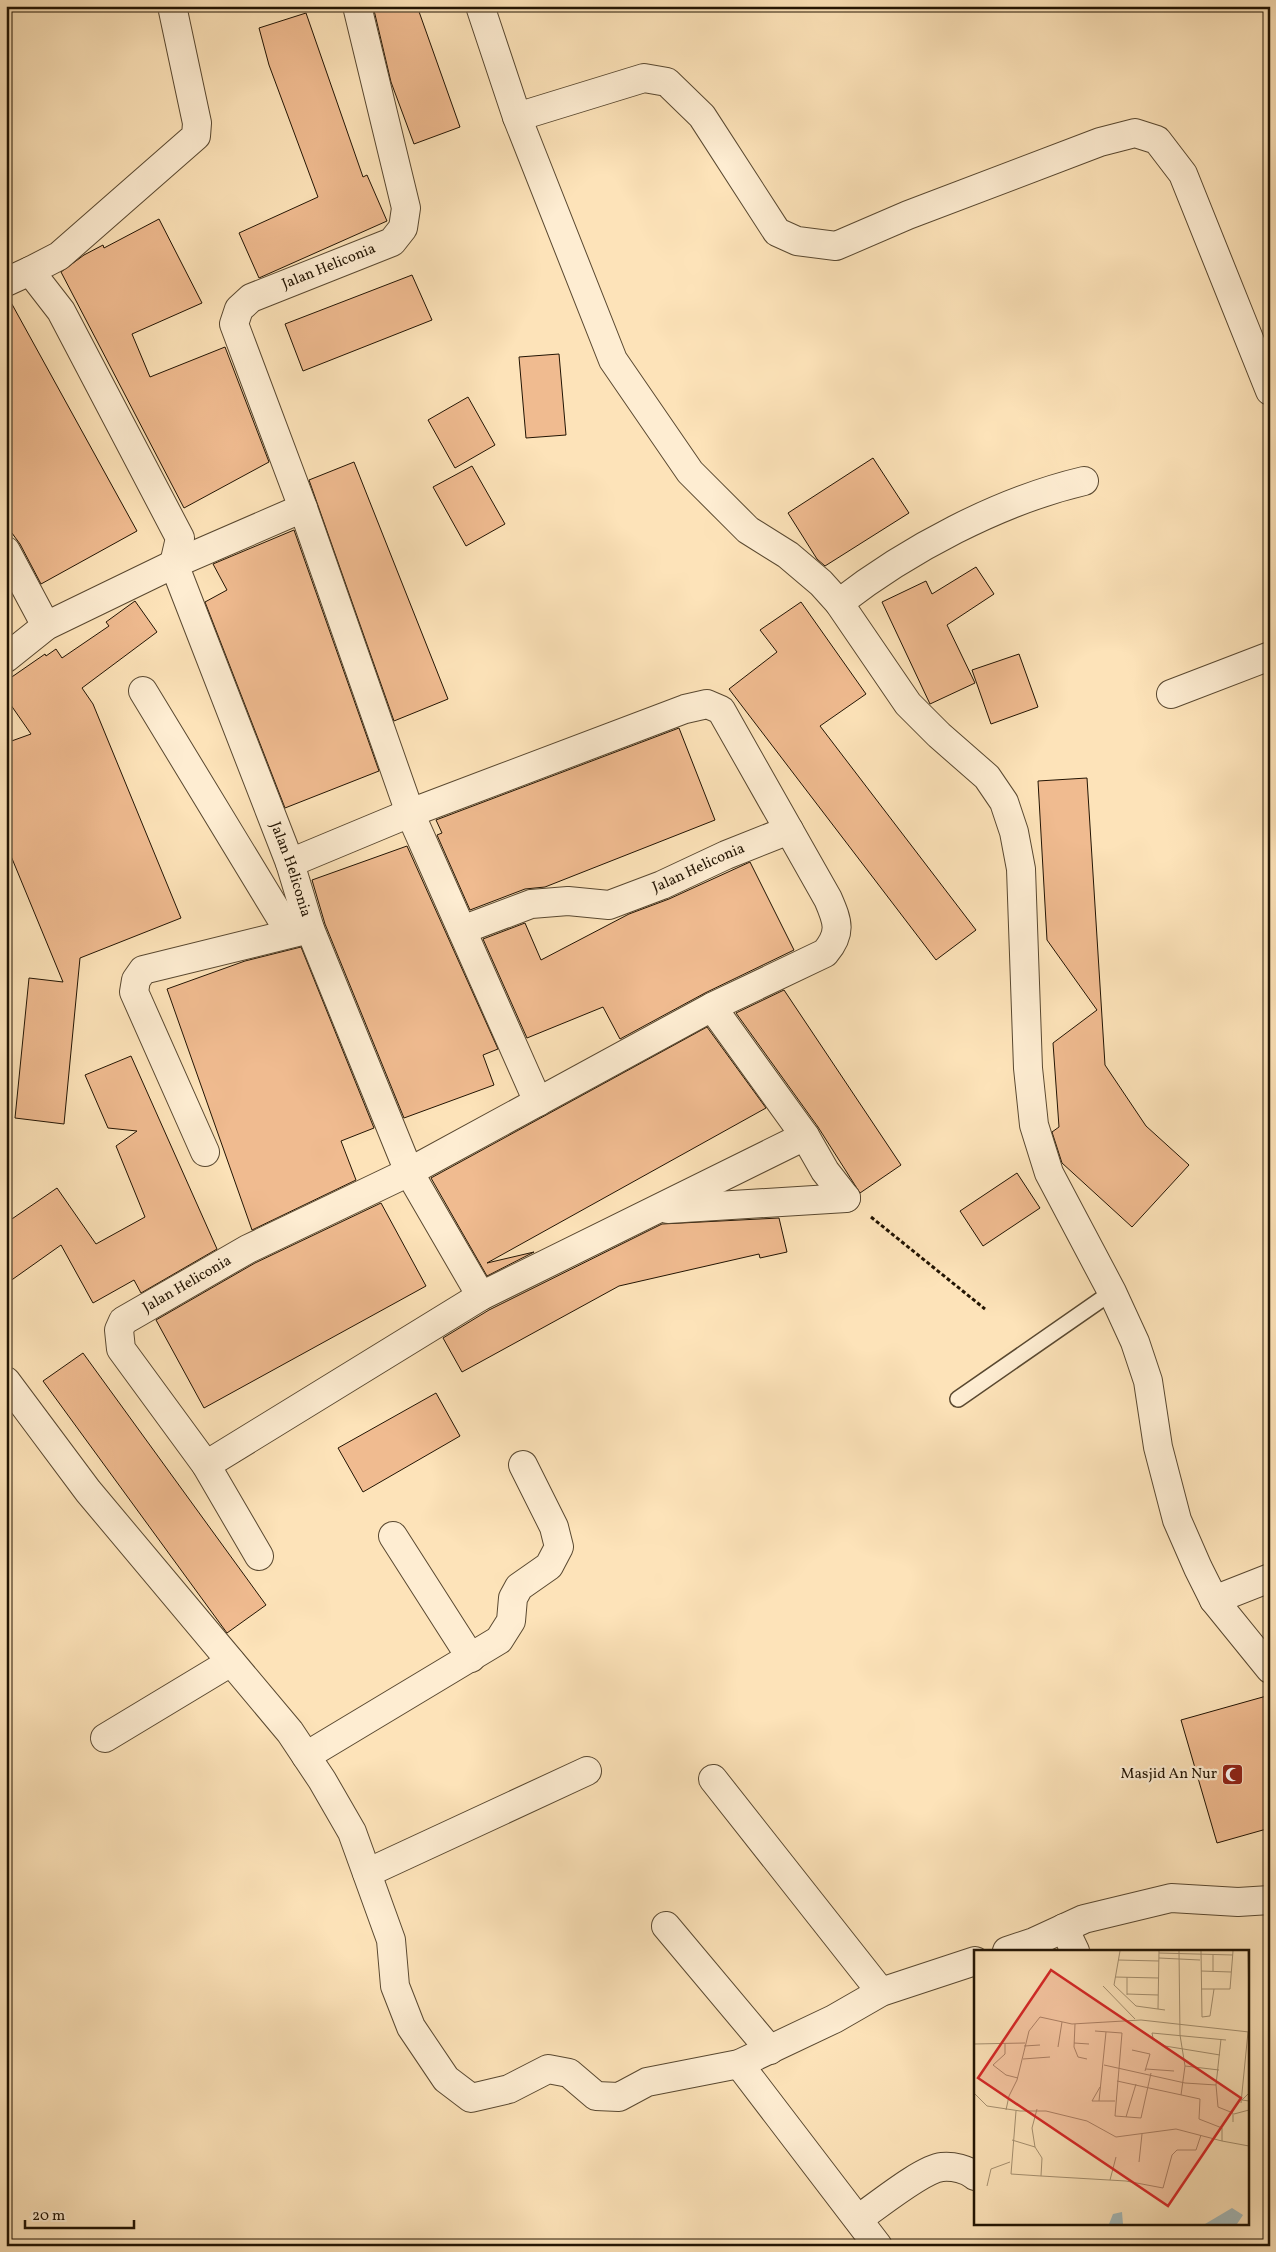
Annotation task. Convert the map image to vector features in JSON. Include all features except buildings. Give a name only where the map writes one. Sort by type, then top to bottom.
[{"type":"street","points":[[172,6],[197,123],[196,136],[59,256],[18,276],[61,312],[180,538],[174,564]]},
{"type":"street","name":"Jalan Heliconia","points":[[357,6],[406,208],[404,228],[392,242],[251,298],[238,309],[234,324],[303,508],[410,814],[538,1102]]},
{"type":"street","points":[[480,6],[517,117],[613,360],[690,472],[748,530],[788,556],[821,583],[839,603],[908,704],[939,735],[987,777],[1004,802],[1014,832],[1021,869],[1028,1068],[1034,1125],[1049,1174],[1112,1292],[1135,1342],[1148,1381],[1158,1447],[1177,1520],[1214,1600],[1270,1669]]},
{"type":"street","points":[[517,117],[644,78],[667,82],[702,116],[777,232],[797,241],[836,246],[908,215],[1100,142],[1135,133],[1156,140],[1183,174],[1270,392]]},
{"type":"street","points":[[839,603],[867,581],[940,539],[998,509],[1084,481]]},
{"type":"street","points":[[6,658],[46,626],[174,564],[303,508]]},
{"type":"street","points":[[6,551],[46,626]]},
{"type":"street","name":"Jalan Heliconia","points":[[174,564],[290,863],[300,931],[408,1172],[481,1296]]},
{"type":"street","points":[[1171,694],[1270,656]]},
{"type":"street","points":[[143,691],[300,931],[143,970],[136,980],[134,992],[205,1152]]},
{"type":"street","name":"Jalan Heliconia","points":[[259,1556],[206,1464],[121,1349],[119,1330],[123,1321],[248,1249],[408,1172],[712,1007],[825,953],[834,942],[838,929],[835,914],[721,710],[707,704],[685,709],[410,814]]},
{"type":"street","points":[[290,863],[410,814]]},
{"type":"street","name":"Jalan Heliconia","points":[[462,930],[531,904],[568,902],[609,905],[662,885],[726,855],[789,830]]},
{"type":"street","points":[[712,1007],[805,1136],[825,1171],[846,1198]]},
{"type":"street","points":[[206,1464],[481,1296],[805,1136]]},
{"type":"street","points":[[656,1210],[846,1198]]},
{"type":"street","points":[[6,1381],[88,1491],[290,1732],[306,1756],[352,1832],[391,1940],[395,1986],[411,2027],[446,2079],[471,2098],[510,2089],[548,2070],[569,2073],[596,2096],[620,2097],[647,2082],[739,2064],[834,2018],[881,1992],[974,1961]]},
{"type":"street","points":[[306,1756],[499,1640],[511,1621],[513,1598],[518,1586],[549,1566],[559,1548],[554,1528],[523,1465]]},
{"type":"street","points":[[393,1536],[471,1658]]},
{"type":"street","points":[[1214,1600],[1270,1578]]},
{"type":"street","points":[[105,1738],[231,1662]]},
{"type":"street","points":[[367,1873],[587,1770]]},
{"type":"street","points":[[713,1779],[800,1892],[881,1992]]},
{"type":"street","points":[[1012,1950],[1070,1939],[1084,1918],[1171,1898],[1206,1898],[1238,1902],[1270,1900]]},
{"type":"street","points":[[666,1926],[770,2050]]},
{"type":"street","points":[[739,2064],[878,2246]]},
{"type":"street","points":[[858,2219],[923,2175],[941,2167],[968,2170],[974,2175]]},
{"type":"lane","points":[[958,1399],[1112,1292]]},
{"type":"path","points":[[846,1198],[985,1309]]},
{"type":"place","name":"Masjid An Nur","points":[[1233,1774]]}]
